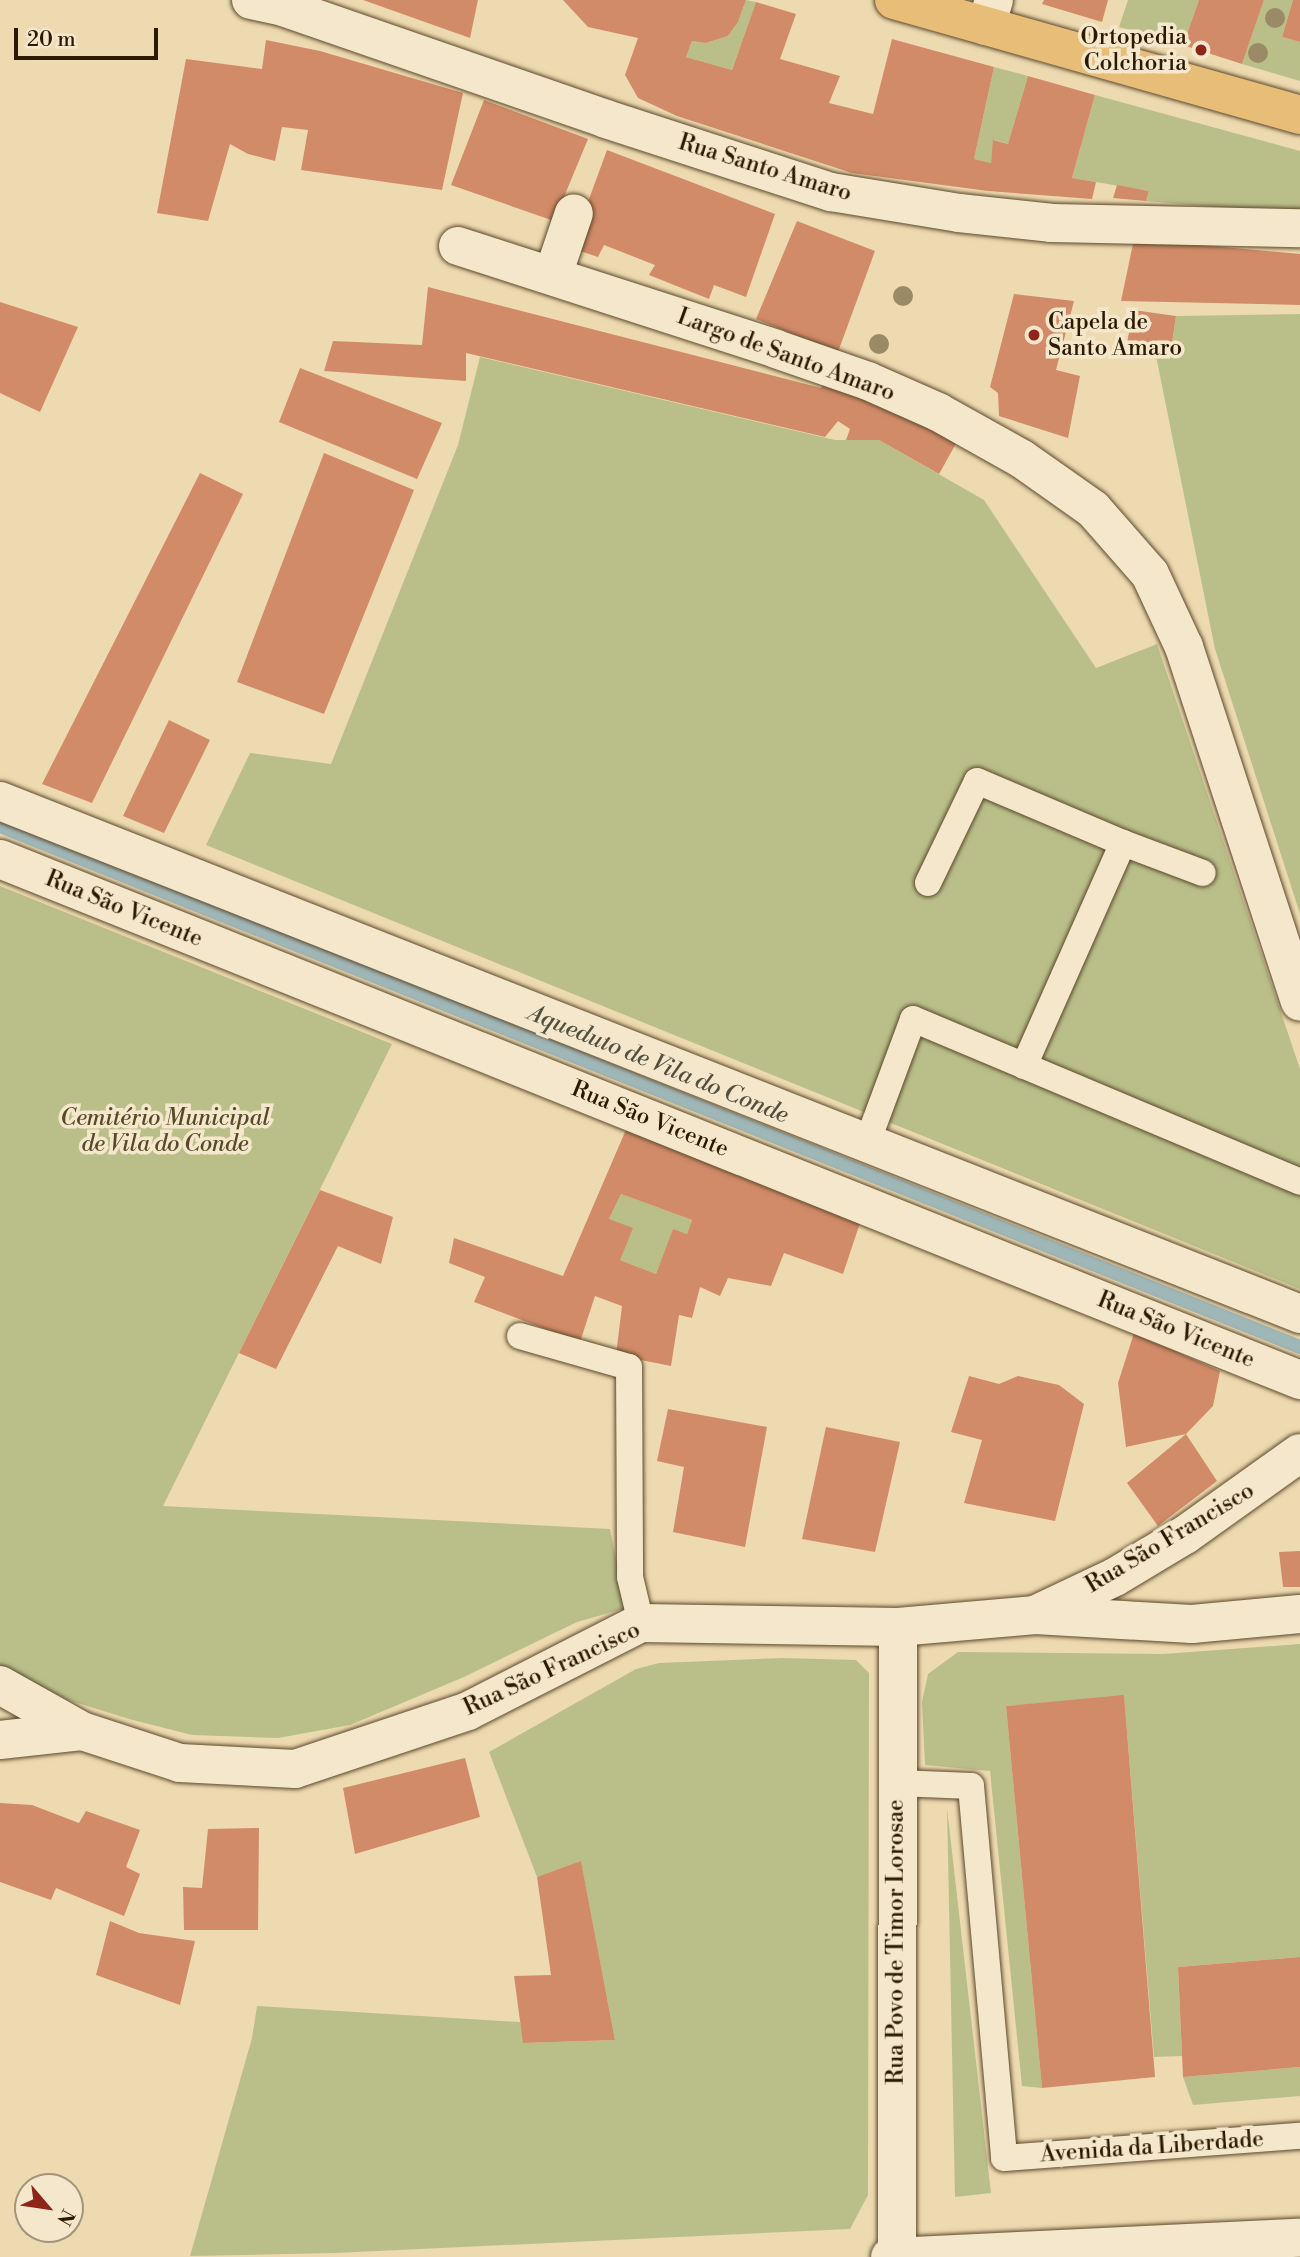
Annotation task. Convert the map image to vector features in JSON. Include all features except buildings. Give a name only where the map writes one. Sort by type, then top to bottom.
[{"type":"main road","points":[[894,0],[990,13],[1300,116]]},
{"type":"street","name":"Rua Santo Amaro","points":[[251,0],[283,7],[606,119],[831,192],[960,213],[1052,223],[1300,228]]},
{"type":"street","points":[[553,275],[574,213]]},
{"type":"street","name":"Largo de Santo Amaro","points":[[458,246],[553,275],[868,381],[938,412],[1022,459],[1093,509],[1150,574],[1184,647],[1300,1002]]},
{"type":"street","points":[[0,801],[1300,1314]]},
{"type":"street","name":"Rua São Vicente","points":[[0,859],[1300,1380]]},
{"type":"street","name":"Rua São Francisco","points":[[1035,1615],[1115,1577],[1185,1535],[1300,1454]]},
{"type":"street","name":"Rua São Francisco","points":[[0,1685],[82,1731],[180,1763],[295,1769],[468,1711],[640,1623],[898,1628],[1035,1615],[1192,1624],[1300,1615]]},
{"type":"street","name":"Rua Povo de Timor Lorosae","points":[[897,2257],[898,1628]]},
{"type":"street","name":"Rua São Francisco","points":[[0,1740],[82,1731]]},
{"type":"street","points":[[890,2257],[1300,2238]]},
{"type":"lane","points":[[928,883],[978,781],[1123,843],[1203,873]]},
{"type":"lane","points":[[1024,1066],[1123,843]]},
{"type":"lane","points":[[867,1143],[912,1019],[1300,1182]]},
{"type":"lane","points":[[520,1336],[629,1367],[631,1577],[640,1623]]},
{"type":"lane","name":"Avenida da Liberdade","points":[[897,1783],[971,1786],[1004,2158],[1300,2136]]},
{"type":"green space","points":[[746,0],[756,2],[732,70],[686,57],[692,41],[706,43],[728,36],[738,22]]},
{"type":"green space","points":[[1128,0],[1199,0],[1183,45],[1119,27]]},
{"type":"green space","points":[[1264,0],[1293,0],[1282,37],[1300,42],[1300,81],[1242,64]]},
{"type":"green space","points":[[994,67],[1028,76],[1008,144],[994,140],[991,163],[974,159]]},
{"type":"green space","points":[[1095,95],[1300,151],[1300,214],[1146,201],[1149,191],[1072,178]]},
{"type":"green space","points":[[1300,314],[1300,914],[1215,649],[1156,356],[1170,356],[1176,316]]},
{"type":"green space","points":[[480,357],[835,440],[879,440],[984,500],[1096,668],[1157,644],[1300,1069],[1300,1289],[206,845],[250,753],[331,764],[458,445]]},
{"type":"green space","name":"Cemitério Municipal de Vila do Conde","points":[[0,886],[392,1044],[163,1506],[610,1529],[626,1608],[577,1622],[464,1677],[350,1725],[278,1738],[192,1735],[129,1719],[68,1700],[0,1665]]},
{"type":"green space","points":[[621,1194],[692,1220],[687,1234],[673,1230],[656,1274],[620,1260],[609,1219]]},
{"type":"green space","points":[[1300,1644],[1300,1957],[1178,1967],[1182,2056],[1154,2057],[1124,1696],[1006,1706],[1042,2088],[1022,2086],[990,1771],[925,1765],[922,1702],[928,1674],[958,1652],[1163,1654]]},
{"type":"green space","points":[[783,1658],[856,1660],[869,1673],[868,2195],[850,2229],[335,2253],[190,2256],[252,2038],[257,2006],[520,2022],[524,2043],[615,2040],[581,1862],[537,1877],[489,1752],[636,1669],[659,1663]]},
{"type":"green space","points":[[947,1808],[991,2193],[955,2197]]},
{"type":"green space","points":[[1300,2067],[1300,2096],[1193,2105],[1183,2077]]},
{"type":"waterway","name":"Aqueduto de Vila do Conde","points":[[0,826],[1300,1347]]},
{"type":"place","name":"Ortopedia Colchoria","points":[[1201,50]]},
{"type":"place","name":"Capela de Santo Amaro","points":[[1034,335]]}]
